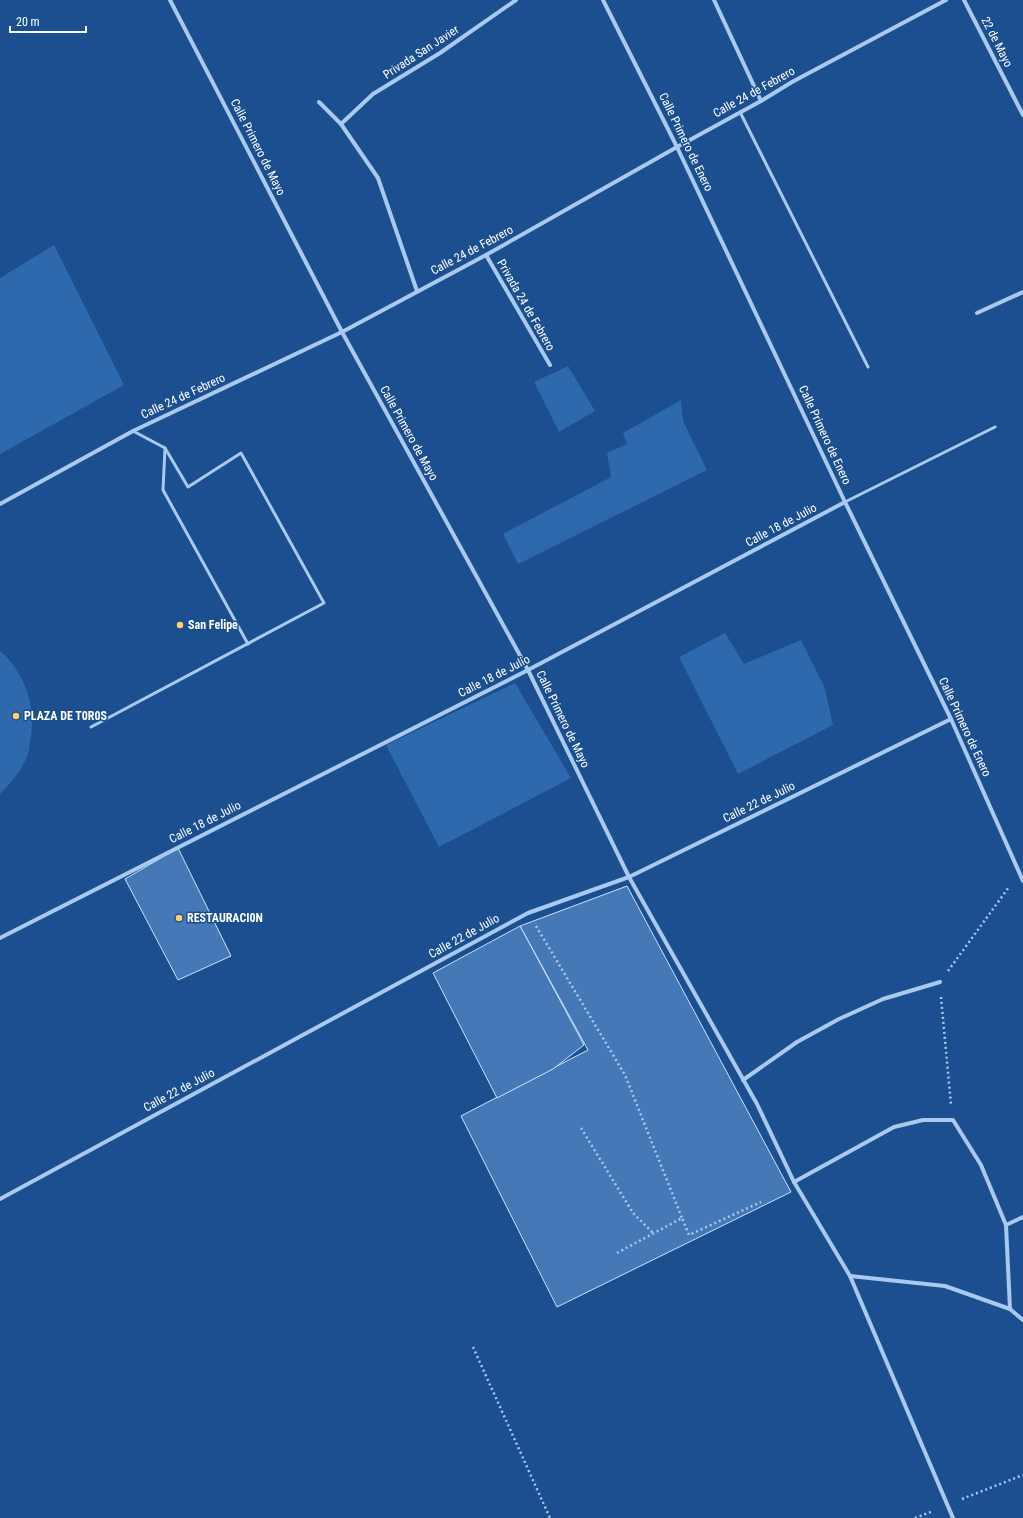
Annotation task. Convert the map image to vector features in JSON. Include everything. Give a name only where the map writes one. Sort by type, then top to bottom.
[{"type":"street","name":"Calle Primero de Mayo","points":[[170,0],[342,332],[528,670],[629,877],[757,1104],[794,1182],[850,1276],[953,1518]]},
{"type":"street","name":"Privada San Javier","points":[[341,124],[372,94],[440,53],[516,0]]},
{"type":"street","name":"Calle Primero de Enero","points":[[603,0],[677,146],[845,502],[951,719],[1023,881]]},
{"type":"street","points":[[714,0],[761,101]]},
{"type":"street","name":"Calle 24 de Febrero","points":[[0,504],[132,431],[342,332],[486,255],[677,146],[761,101],[792,82],[946,0]]},
{"type":"street","name":"22 de Mayo","points":[[964,0],[1023,115]]},
{"type":"street","points":[[319,102],[341,124],[378,178],[418,291]]},
{"type":"street","name":"Privada 24 de Febrero","points":[[486,255],[550,365]]},
{"type":"street","points":[[977,313],[1023,292]]},
{"type":"street","name":"Calle 18 de Julio","points":[[0,938],[528,670],[845,502]]},
{"type":"street","name":"Calle 22 de Julio","points":[[0,1199],[528,913],[629,877],[951,719]]},
{"type":"street","points":[[743,1080],[797,1042],[839,1019],[883,999],[940,982]]},
{"type":"street","points":[[794,1182],[894,1127],[923,1120],[953,1120],[981,1165],[1006,1225],[1010,1310]]},
{"type":"street","points":[[1006,1225],[1023,1217]]},
{"type":"street","points":[[850,1276],[945,1286],[1010,1310],[1023,1320]]},
{"type":"lane","points":[[740,112],[868,367]]},
{"type":"lane","name":"Calle 18 de Julio","points":[[845,502],[995,427]]},
{"type":"lane","points":[[91,727],[324,603],[241,453],[188,487],[165,448],[132,431]]},
{"type":"lane","points":[[165,448],[163,490],[248,644]]},
{"type":"path","points":[[953,1120],[940,982],[1019,873]]},
{"type":"path","points":[[528,913],[625,1075],[689,1235],[761,1202]]},
{"type":"path","points":[[581,1128],[633,1213],[654,1234]]},
{"type":"path","points":[[617,1253],[682,1218]]},
{"type":"path","points":[[473,1347],[550,1518]]},
{"type":"path","points":[[915,1518],[1023,1475]]},
{"type":"shaded area","points":[[54,245],[124,385],[0,454],[0,278]]},
{"type":"shaded area","points":[[568,366],[595,411],[559,432],[534,382]]},
{"type":"shaded area","points":[[681,400],[683,421],[707,470],[518,564],[503,534],[611,477],[607,453],[627,444],[623,433]]},
{"type":"shaded area","points":[[725,633],[744,664],[801,640],[824,686],[833,725],[738,774],[679,657]]},
{"type":"shaded area","name":"PLAZA DE T0R0S","points":[[0,651],[17,670],[23,681],[30,705],[32,730],[28,755],[15,777],[0,794]]},
{"type":"shaded area","points":[[515,683],[571,778],[439,847],[386,745]]},
{"type":"building","name":"RESTAURACI0N","points":[[178,848],[231,956],[178,980],[125,879]]},
{"type":"building","points":[[627,886],[791,1192],[557,1307],[461,1116],[588,1050],[520,926]]},
{"type":"building","points":[[520,926],[584,1045],[553,1069],[497,1098],[433,973]]},
{"type":"place","name":"San Felipe","points":[[180,625]]},
{"type":"place","name":"PLAZA DE T0R0S","points":[[16,716]]},
{"type":"place","name":"RESTAURACI0N","points":[[179,918]]}]
